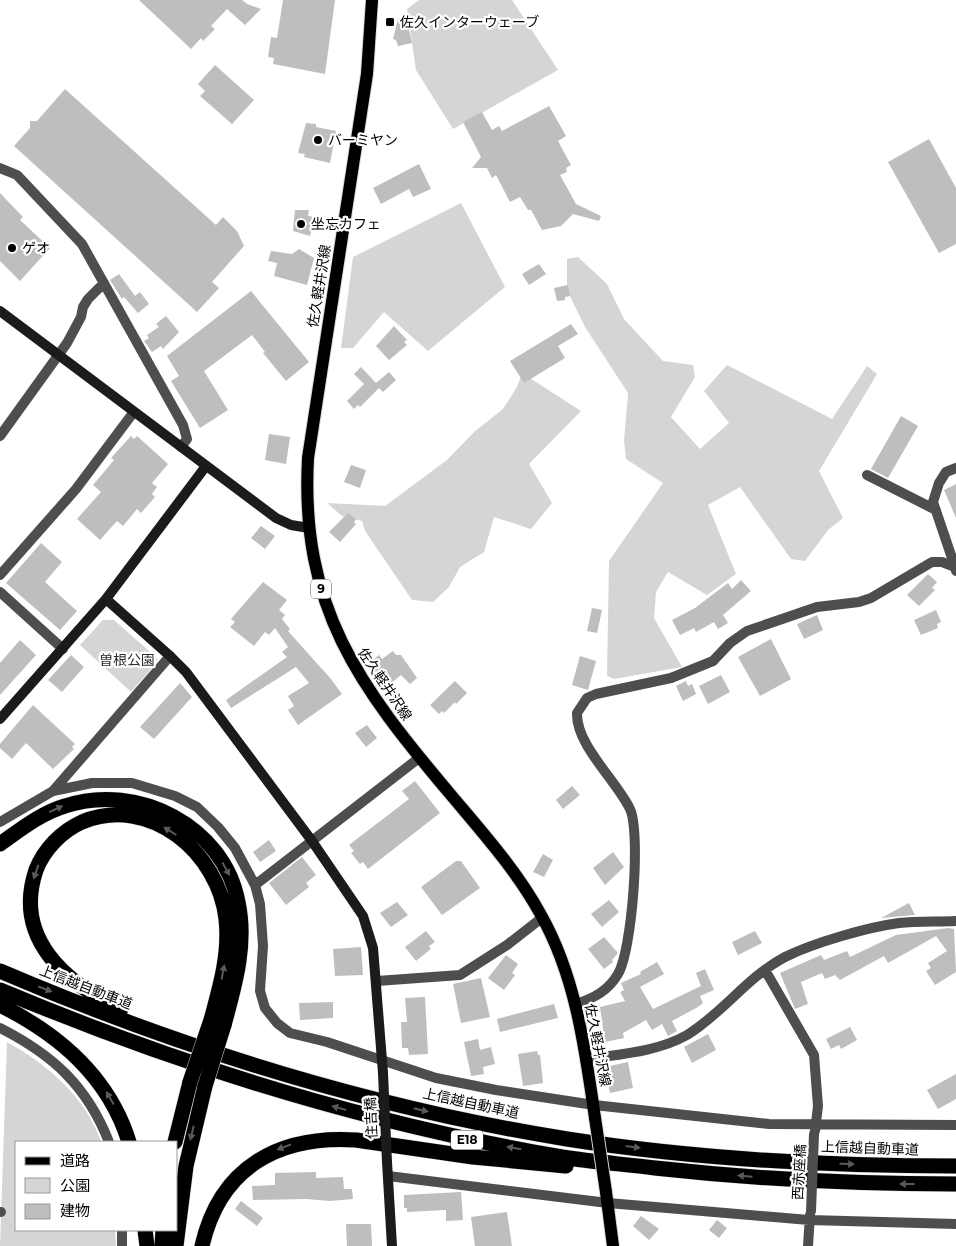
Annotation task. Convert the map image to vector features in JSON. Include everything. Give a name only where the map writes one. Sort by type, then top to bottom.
[{"type":"highway","points":[[0,844],[44,815],[64,806],[106,798],[126,799],[163,810],[192,829],[222,862],[234,885],[238,902],[242,937],[240,954],[198,1084],[176,1141]]},
{"type":"highway","points":[[217,1022],[224,966],[226,920],[216,882],[207,865],[194,850],[174,833],[152,821],[137,816],[110,815],[90,820],[69,829],[46,852],[38,865],[30,894],[30,907],[36,935],[51,960],[61,970],[90,992],[138,1017],[374,1098]]},
{"type":"highway","name":"上信越自動車道","points":[[0,970],[187,1042],[289,1075],[474,1122],[559,1138],[788,1162],[956,1166]]},
{"type":"highway","name":"E18","points":[[0,990],[181,1059],[373,1118],[469,1140],[565,1158],[788,1180],[956,1184]]},
{"type":"highway","points":[[0,1005],[44,1030],[90,1070],[111,1099],[129,1141]]},
{"type":"highway","points":[[178,1230],[198,1084]]},
{"type":"highway","points":[[202,1246],[213,1214],[233,1182],[262,1158],[297,1143],[337,1139],[555,1166],[680,1170]]},
{"type":"highway","points":[[145,1231],[147,1246]]},
{"type":"highway","points":[[162,1246],[163,1231]]},
{"type":"highway","points":[[176,1246],[178,1231]]},
{"type":"main road","name":"佐久軽井沢線","points":[[372,0],[367,74],[308,458],[309,528],[324,599],[344,648],[376,702],[420,758],[500,852],[543,917],[562,959],[576,1004],[587,1058],[613,1246]]},
{"type":"street","points":[[0,168],[17,175],[82,244],[183,424],[187,439],[181,447]]},
{"type":"street","points":[[0,436],[76,328],[88,298],[104,283]]},
{"type":"street","points":[[0,311],[133,413],[276,518],[291,525],[309,528]]},
{"type":"street","points":[[0,575],[76,489],[133,413]]},
{"type":"street","points":[[0,720],[106,599],[206,466]]},
{"type":"street","points":[[955,569],[953,546],[933,502],[939,482],[946,472],[956,468]]},
{"type":"street","points":[[867,475],[936,510]]},
{"type":"street","points":[[576,1004],[591,999],[604,990],[619,973],[624,961],[630,917],[636,842],[629,808],[579,730],[577,713],[580,706],[587,698],[596,694],[671,678],[713,661],[730,643],[747,631],[784,617],[817,607],[858,602],[871,598],[932,562],[942,562],[955,569]]},
{"type":"street","points":[[0,592],[63,649]]},
{"type":"street","name":"住吉橋","points":[[106,599],[186,672],[312,840],[363,916],[373,948],[377,981],[392,1246]]},
{"type":"street","points":[[53,791],[170,656]]},
{"type":"street","points":[[255,885],[420,758]]},
{"type":"street","points":[[0,821],[53,791],[92,783],[132,783],[175,796],[197,807],[218,826],[235,848],[255,885],[260,904],[263,946],[260,991],[265,1008],[277,1023],[290,1033],[327,1042],[436,1078],[594,1105],[815,1130],[956,1125]]},
{"type":"street","points":[[377,981],[460,975],[508,945],[543,917]]},
{"type":"street","points":[[587,1058],[661,1046],[687,1035],[714,1014],[749,980],[786,957],[870,929],[898,923],[956,921]]},
{"type":"street","name":"西赤座橋","points":[[766,970],[814,1055],[818,1106],[808,1246]]},
{"type":"street","points":[[0,1028],[42,1053],[71,1078],[95,1110],[108,1141]]},
{"type":"street","points":[[388,1176],[810,1216],[956,1224]]},
{"type":"street","points":[[122,1231],[122,1246]]},
{"type":"green space","points":[[419,0],[512,0],[558,70],[453,129],[416,70],[407,9]]},
{"type":"green space","points":[[461,203],[505,287],[428,351],[384,312],[353,348],[341,348],[353,257]]},
{"type":"green space","points":[[578,257],[607,284],[624,319],[663,361],[693,365],[695,377],[671,417],[700,449],[729,423],[704,391],[727,365],[832,419],[867,366],[877,374],[819,471],[843,518],[828,530],[805,561],[791,559],[740,487],[708,505],[736,574],[707,595],[668,572],[656,592],[654,618],[682,667],[614,679],[607,676],[609,561],[663,483],[626,459],[624,441],[628,393],[585,327],[567,290],[567,259]]},
{"type":"green space","points":[[522,373],[581,411],[529,464],[552,503],[531,529],[494,517],[484,552],[460,567],[449,587],[433,602],[412,600],[365,531],[362,521],[342,516],[327,503],[385,506],[447,460],[474,432],[503,409],[517,387]]},
{"type":"green space","name":"曽根公園","points":[[103,620],[114,620],[157,658],[156,663],[131,692],[80,645]]},
{"type":"green space","points":[[7,1042],[50,1071],[63,1083],[86,1110],[101,1141],[15,1141],[15,1231],[115,1231],[116,1246],[0,1246]]},
{"type":"building","points":[[139,0],[242,0],[261,9],[245,25],[227,9],[211,26],[215,29],[203,41],[201,38],[191,49]]},
{"type":"building","points":[[283,0],[335,0],[325,74],[273,64],[274,58],[268,57],[271,37],[277,38]]},
{"type":"building","points":[[406,17],[412,43],[398,46],[396,40],[393,39],[398,19]]},
{"type":"building","points":[[215,65],[254,100],[232,124],[200,96],[205,91],[198,84]]},
{"type":"building","points":[[65,89],[216,225],[223,217],[237,231],[244,246],[212,282],[219,288],[197,312],[14,146],[30,128],[30,121],[37,121]]},
{"type":"building","points":[[549,106],[566,136],[558,141],[571,165],[566,168],[567,172],[560,175],[576,204],[601,216],[599,221],[573,214],[561,226],[542,230],[531,210],[528,210],[520,197],[510,202],[496,175],[492,178],[487,168],[472,168],[481,157],[463,122],[482,112],[492,130],[499,126],[502,131]]},
{"type":"building","points":[[306,123],[316,124],[316,127],[336,131],[330,163],[304,157],[305,154],[298,153]]},
{"type":"building","points":[[929,139],[956,188],[956,244],[939,253],[888,162]]},
{"type":"building","points":[[419,164],[431,189],[413,197],[409,189],[381,204],[373,188]]},
{"type":"building","points":[[0,193],[23,217],[20,220],[50,248],[20,281],[0,261]]},
{"type":"building","points":[[295,210],[309,210],[308,216],[315,217],[310,236],[293,231]]},
{"type":"building","points":[[299,249],[314,258],[307,285],[274,276],[277,263],[268,261],[271,251],[292,254]]},
{"type":"building","points":[[539,264],[546,274],[529,285],[522,274]]},
{"type":"building","points":[[119,274],[135,296],[140,292],[149,304],[138,313],[124,297],[122,299],[110,280]]},
{"type":"building","points":[[568,285],[570,296],[565,297],[565,300],[557,301],[554,288]]},
{"type":"building","points":[[251,291],[309,362],[286,381],[263,353],[265,352],[252,335],[204,371],[228,410],[200,428],[171,381],[179,376],[167,356]]},
{"type":"building","points":[[166,316],[179,332],[163,349],[161,346],[152,352],[144,341],[149,338],[147,335],[159,327],[156,324]]},
{"type":"building","points":[[571,324],[578,334],[558,346],[565,358],[524,383],[510,361]]},
{"type":"building","points":[[394,326],[407,340],[404,342],[407,345],[389,360],[376,346]]},
{"type":"building","points":[[361,367],[376,383],[389,372],[396,380],[383,392],[379,388],[360,407],[358,405],[354,409],[347,401],[364,384],[354,374]]},
{"type":"building","points":[[901,416],[918,426],[888,478],[871,469]]},
{"type":"building","points":[[269,434],[290,437],[286,464],[265,460]]},
{"type":"building","points":[[131,436],[134,439],[137,436],[168,464],[152,483],[157,487],[152,494],[155,497],[141,513],[137,509],[123,526],[117,521],[100,540],[77,519],[101,492],[93,485],[114,460],[111,458]]},
{"type":"building","points":[[351,465],[366,470],[360,488],[344,482]]},
{"type":"building","points":[[956,484],[956,518],[944,490]]},
{"type":"building","points":[[348,513],[356,519],[354,522],[356,524],[340,542],[329,532]]},
{"type":"building","points":[[261,526],[275,536],[265,549],[251,538]]},
{"type":"building","points":[[41,543],[62,562],[45,582],[77,611],[60,630],[6,583]]},
{"type":"building","points":[[928,574],[937,582],[932,588],[935,590],[919,606],[907,595]]},
{"type":"building","points":[[741,580],[751,591],[723,615],[728,623],[718,629],[714,622],[696,632],[694,628],[680,635],[672,620],[695,608],[728,583],[732,589]]},
{"type":"building","points":[[263,582],[287,600],[279,610],[285,615],[282,619],[290,629],[288,631],[342,694],[298,725],[288,710],[294,706],[288,696],[309,683],[296,667],[231,708],[226,700],[287,657],[282,652],[288,647],[275,628],[269,635],[265,632],[254,646],[230,627],[235,622],[231,619]]},
{"type":"building","points":[[592,608],[602,610],[597,633],[587,631]]},
{"type":"building","points":[[936,610],[941,622],[937,624],[938,628],[921,635],[914,620]]},
{"type":"building","points":[[817,615],[823,630],[804,639],[797,624]]},
{"type":"building","points":[[771,639],[791,679],[760,696],[738,657]]},
{"type":"building","points":[[20,640],[36,655],[0,695],[0,663]]},
{"type":"building","points":[[393,651],[396,655],[401,655],[417,678],[410,684],[401,675],[389,685],[384,678],[381,680],[369,663],[379,655],[382,659]]},
{"type":"building","points":[[71,655],[84,667],[62,692],[48,680]]},
{"type":"building","points":[[580,656],[596,661],[588,690],[572,685]]},
{"type":"building","points":[[721,675],[730,692],[708,704],[699,686]]},
{"type":"building","points":[[455,681],[467,693],[444,713],[442,711],[439,714],[430,705]]},
{"type":"building","points":[[686,681],[688,686],[692,684],[696,694],[683,701],[676,686]]},
{"type":"building","points":[[180,683],[192,697],[154,739],[140,727]]},
{"type":"building","points":[[33,705],[75,744],[72,747],[74,749],[53,769],[26,743],[12,759],[0,748],[0,744]]},
{"type":"building","points":[[367,725],[377,738],[366,747],[355,733]]},
{"type":"building","points":[[415,781],[440,813],[368,869],[363,862],[360,864],[351,853],[354,851],[349,845],[409,799],[402,791]]},
{"type":"building","points":[[572,786],[580,795],[563,809],[556,800]]},
{"type":"building","points":[[269,840],[276,851],[260,862],[253,852]]},
{"type":"building","points":[[613,852],[624,867],[605,885],[593,868]]},
{"type":"building","points":[[543,854],[553,860],[544,877],[533,872]]},
{"type":"building","points":[[302,857],[316,875],[306,883],[309,887],[286,905],[269,883]]},
{"type":"building","points":[[456,861],[461,861],[480,888],[442,915],[421,887]]},
{"type":"building","points":[[609,900],[619,912],[602,927],[591,914]]},
{"type":"building","points":[[397,902],[408,915],[391,927],[380,913]]},
{"type":"building","points":[[909,903],[915,915],[881,918]]},
{"type":"building","points":[[948,928],[954,929],[956,972],[935,985],[926,971],[931,968],[928,963],[947,951],[936,936],[888,963],[884,956],[840,980],[835,975],[825,979],[822,973],[801,982],[808,1004],[795,1009],[780,973],[821,955],[824,960],[847,951],[850,957],[896,935]]},
{"type":"building","points":[[426,931],[435,942],[429,946],[431,949],[416,961],[405,947]]},
{"type":"building","points":[[755,931],[762,943],[738,955],[732,942]]},
{"type":"building","points":[[604,937],[618,953],[612,960],[613,962],[604,969],[588,949]]},
{"type":"building","points":[[361,947],[363,975],[335,976],[333,949]]},
{"type":"building","points":[[506,955],[518,964],[512,973],[515,975],[504,990],[488,978]]},
{"type":"building","points":[[657,962],[664,974],[640,987],[653,1009],[701,986],[696,973],[705,969],[714,990],[700,996],[703,1003],[698,1007],[672,1021],[677,1031],[668,1036],[662,1024],[652,1030],[646,1020],[623,1033],[624,1038],[605,1042],[600,1007],[625,1001],[620,992],[624,990],[621,983],[641,974],[640,972]]},
{"type":"building","points":[[481,978],[490,1017],[461,1023],[453,984]]},
{"type":"building","points":[[425,997],[428,1054],[409,1055],[408,1048],[402,1048],[401,1022],[407,1022],[405,998]]},
{"type":"building","points":[[333,1002],[333,1018],[300,1020],[299,1003]]},
{"type":"building","points":[[554,1004],[558,1018],[500,1032],[497,1019]]},
{"type":"building","points":[[850,1027],[857,1040],[841,1049],[839,1045],[831,1049],[826,1039]]},
{"type":"building","points":[[708,1034],[716,1050],[692,1063],[684,1047]]},
{"type":"building","points":[[478,1039],[480,1050],[491,1047],[495,1064],[483,1067],[484,1074],[471,1076],[464,1042]]},
{"type":"building","points":[[537,1051],[538,1055],[540,1055],[543,1083],[523,1086],[518,1054]]},
{"type":"building","points":[[628,1062],[633,1088],[610,1093],[605,1067]]},
{"type":"building","points":[[956,1074],[956,1099],[938,1109],[927,1090]]},
{"type":"building","points":[[316,1172],[316,1178],[343,1177],[344,1189],[352,1189],[353,1199],[330,1201],[306,1199],[253,1200],[252,1186],[275,1185],[275,1173]]},
{"type":"building","points":[[461,1192],[463,1220],[446,1221],[446,1210],[407,1212],[407,1208],[404,1208],[404,1195]]},
{"type":"building","points":[[241,1201],[263,1218],[257,1226],[235,1209]]},
{"type":"building","points":[[507,1212],[512,1246],[475,1246],[471,1217]]},
{"type":"building","points":[[641,1216],[659,1229],[649,1240],[633,1226]]},
{"type":"building","points":[[717,1220],[727,1228],[719,1238],[709,1230]]},
{"type":"building","points":[[346,1224],[371,1224],[372,1246],[347,1246]]},
{"type":"place","name":"佐久インターウェーブ","points":[[390,22]]},
{"type":"place","name":"バーミヤン","points":[[318,140]]},
{"type":"place","name":"坐忘カフェ","points":[[301,224]]},
{"type":"place","name":"ゲオ","points":[[12,248]]}]
